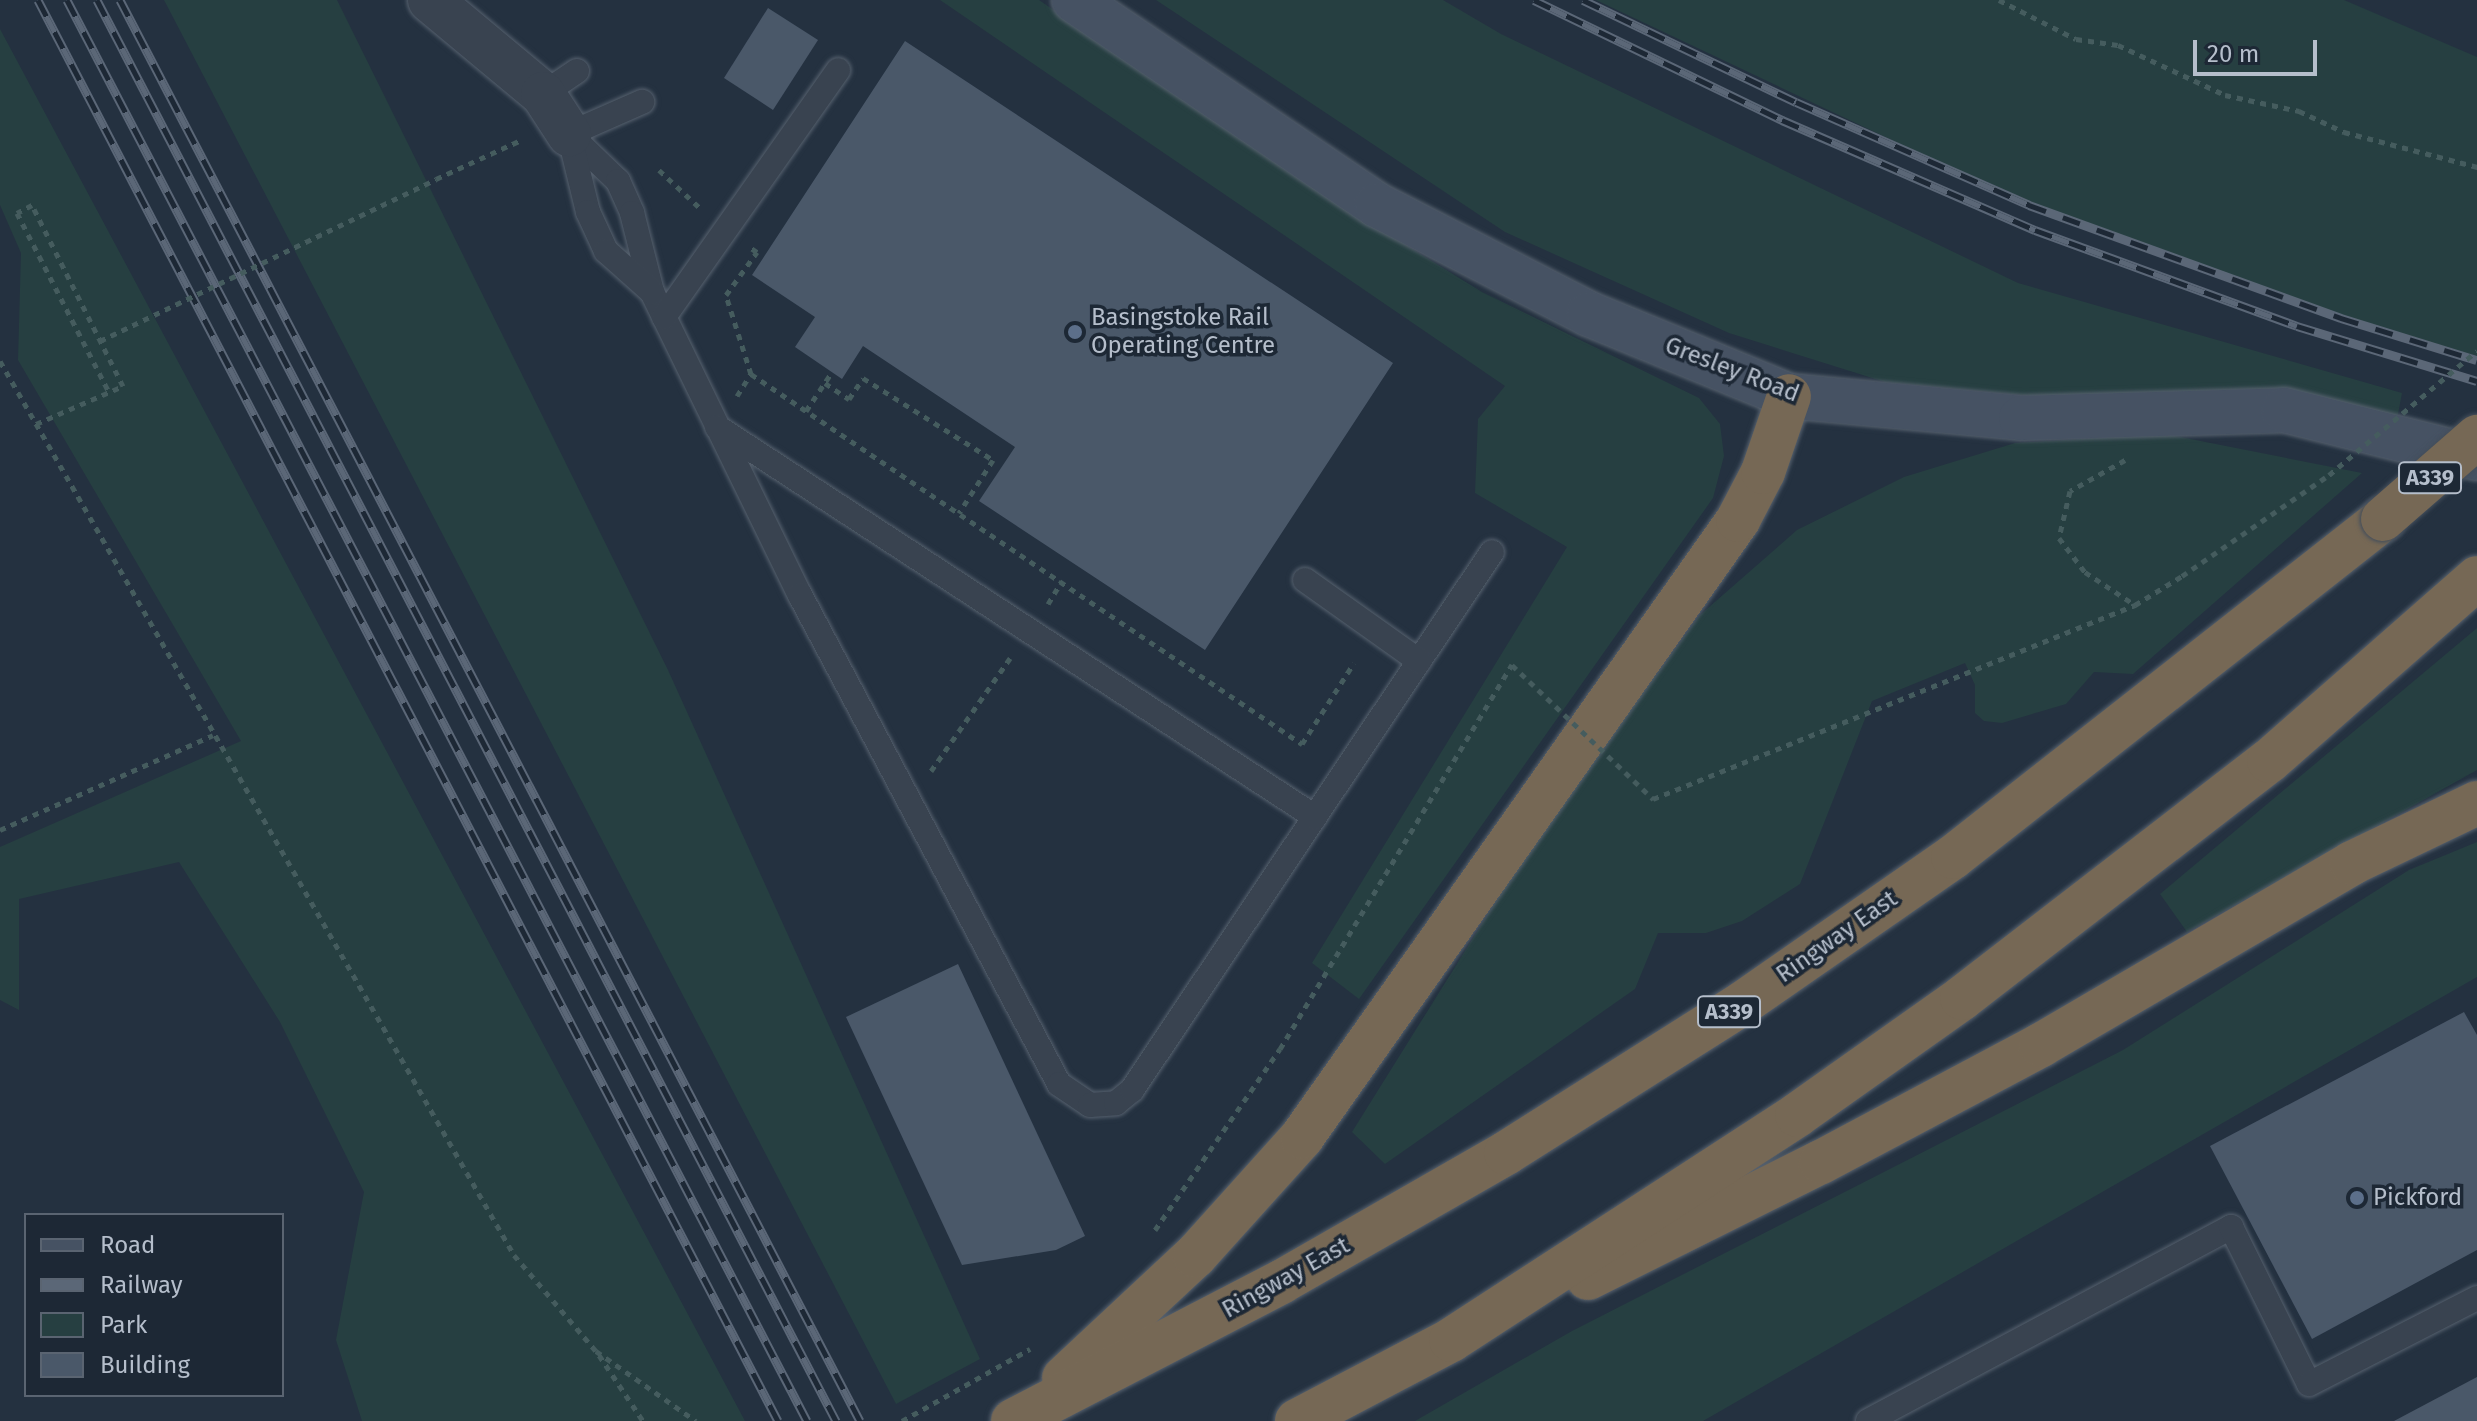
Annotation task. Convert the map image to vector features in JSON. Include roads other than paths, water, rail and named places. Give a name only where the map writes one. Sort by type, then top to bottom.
[{"type":"highway","points":[[1015,1420],[1195,1256],[1302,1137],[1738,520],[1763,472],[1789,396]]},
{"type":"highway","name":"Ringway East","points":[[1015,1420],[1281,1282],[1519,1145],[1743,1003],[1953,857],[2383,519],[2477,437]]},
{"type":"highway","points":[[1451,1340],[1797,1115],[2022,954],[2269,761],[2477,578]]},
{"type":"highway","points":[[1297,1421],[1451,1340],[1674,1239],[1768,1190],[2041,1045],[2352,863],[2477,803]]},
{"type":"street","points":[[430,0],[560,82],[569,134]]},
{"type":"street","name":"Gresley Road","points":[[1074,0],[1377,205],[1589,314],[1789,396],[2021,418],[2284,410],[2477,458]]},
{"type":"lane","points":[[664,317],[838,70]]},
{"type":"lane","points":[[569,134],[642,102]]},
{"type":"lane","points":[[569,134],[618,181],[632,213],[652,292],[717,427],[1059,1084],[1090,1105],[1116,1103],[1132,1090],[1492,552]]},
{"type":"lane","points":[[569,134],[588,212],[606,251],[652,292]]},
{"type":"lane","points":[[717,427],[1032,629],[1315,817]]},
{"type":"lane","points":[[1305,580],[1419,661]]},
{"type":"lane","points":[[1868,1421],[2231,1227],[2309,1384],[2477,1298]]},
{"type":"railway","points":[[38,0],[778,1421]]},
{"type":"railway","points":[[67,0],[807,1421]]},
{"type":"railway","points":[[97,0],[836,1421]]},
{"type":"railway","points":[[120,0],[860,1421]]},
{"type":"railway","points":[[1534,0],[1782,120],[2035,230],[2297,326],[2477,381]]},
{"type":"railway","points":[[1583,0],[1796,102],[2029,205],[2341,318],[2477,360]]},
{"type":"place","name":"Basingstoke Rail Operating Centre","points":[[1075,332]]},
{"type":"place","name":"Pickford","points":[[2357,1198]]}]
